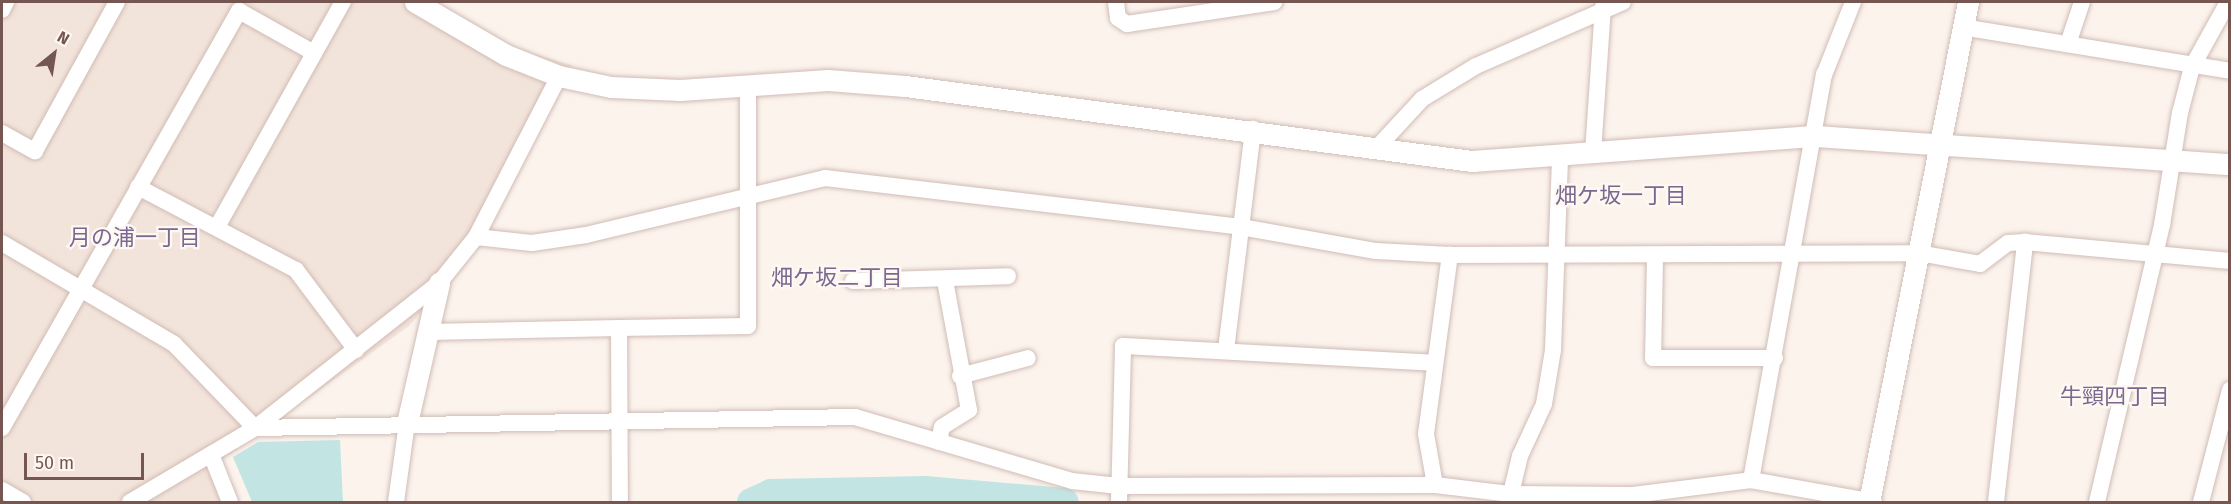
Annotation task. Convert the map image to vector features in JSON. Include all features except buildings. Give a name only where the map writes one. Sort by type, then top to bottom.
[{"type":"street","points":[[2,10],[6,2]]},
{"type":"street","points":[[2,133],[35,151],[117,2]]},
{"type":"street","points":[[217,227],[343,2]]},
{"type":"street","points":[[415,2],[506,55],[559,76],[612,87],[669,89],[828,80],[905,86],[1253,129],[1374,151],[1472,161],[1560,157],[1816,136],[2229,164]]},
{"type":"street","points":[[1116,2],[1118,18],[1127,24],[1274,2]]},
{"type":"street","points":[[1374,151],[1422,99],[1476,66],[1603,7],[1623,2]]},
{"type":"street","points":[[1751,480],[1795,258],[1824,75],[1853,2]]},
{"type":"street","points":[[2,243],[81,287],[174,344],[255,428],[407,423],[855,417],[1119,494],[1435,485],[1510,498],[1634,495],[1751,480],[1871,502],[1938,146],[1968,2]]},
{"type":"street","points":[[2068,44],[2082,2]]},
{"type":"street","points":[[2097,502],[2154,258],[2175,161],[2180,113],[2192,67],[2228,2]]},
{"type":"street","points":[[1593,153],[1603,7]]},
{"type":"street","points":[[2,429],[239,10],[314,53]]},
{"type":"street","points":[[1962,27],[2229,72]]},
{"type":"street","points":[[130,502],[212,457],[255,428],[439,283],[476,237],[559,76]]},
{"type":"street","points":[[429,332],[748,326],[750,192],[748,84]]},
{"type":"street","points":[[1226,350],[1253,129]]},
{"type":"street","points":[[1510,498],[1544,404],[1557,258],[1560,157]]},
{"type":"street","points":[[476,237],[532,243],[554,240],[750,192],[825,178],[1241,227],[1376,250],[1450,255],[1557,258],[1795,258],[1919,253],[1980,264],[2008,243],[2025,242],[2154,258],[2229,261]]},
{"type":"street","points":[[138,188],[296,270],[356,350]]},
{"type":"street","points":[[1996,502],[2025,242]]},
{"type":"street","points":[[1435,485],[1426,434],[1450,255]]},
{"type":"street","points":[[1655,258],[1653,358],[1774,358]]},
{"type":"street","points":[[853,281],[945,280],[1008,276]]},
{"type":"street","points":[[939,442],[942,428],[969,410],[960,376],[945,280]]},
{"type":"street","points":[[396,502],[407,423],[439,283]]},
{"type":"street","points":[[619,328],[620,502]]},
{"type":"street","points":[[1119,494],[1123,346],[1435,363]]},
{"type":"street","points":[[960,376],[1028,358]]},
{"type":"street","points":[[2201,502],[2229,390]]},
{"type":"street","points":[[212,457],[230,502]]},
{"type":"street","points":[[2,490],[23,502]]},
{"type":"shaded area","points":[[2,2],[436,2],[513,48],[572,65],[479,247],[409,326],[222,460],[239,502],[2,502]]},
{"type":"water","points":[[340,440],[343,502],[252,502],[233,457],[258,442]]},
{"type":"waterway","points":[[751,502],[771,493],[925,490],[1064,502]]},
{"type":"district","name":"畑ケ坂一丁目","points":[[1621,196]]},
{"type":"district","name":"月の浦一丁目","points":[[135,238]]},
{"type":"district","name":"畑ケ坂二丁目","points":[[837,278]]},
{"type":"district","name":"牛頸四丁目","points":[[2115,397]]}]
